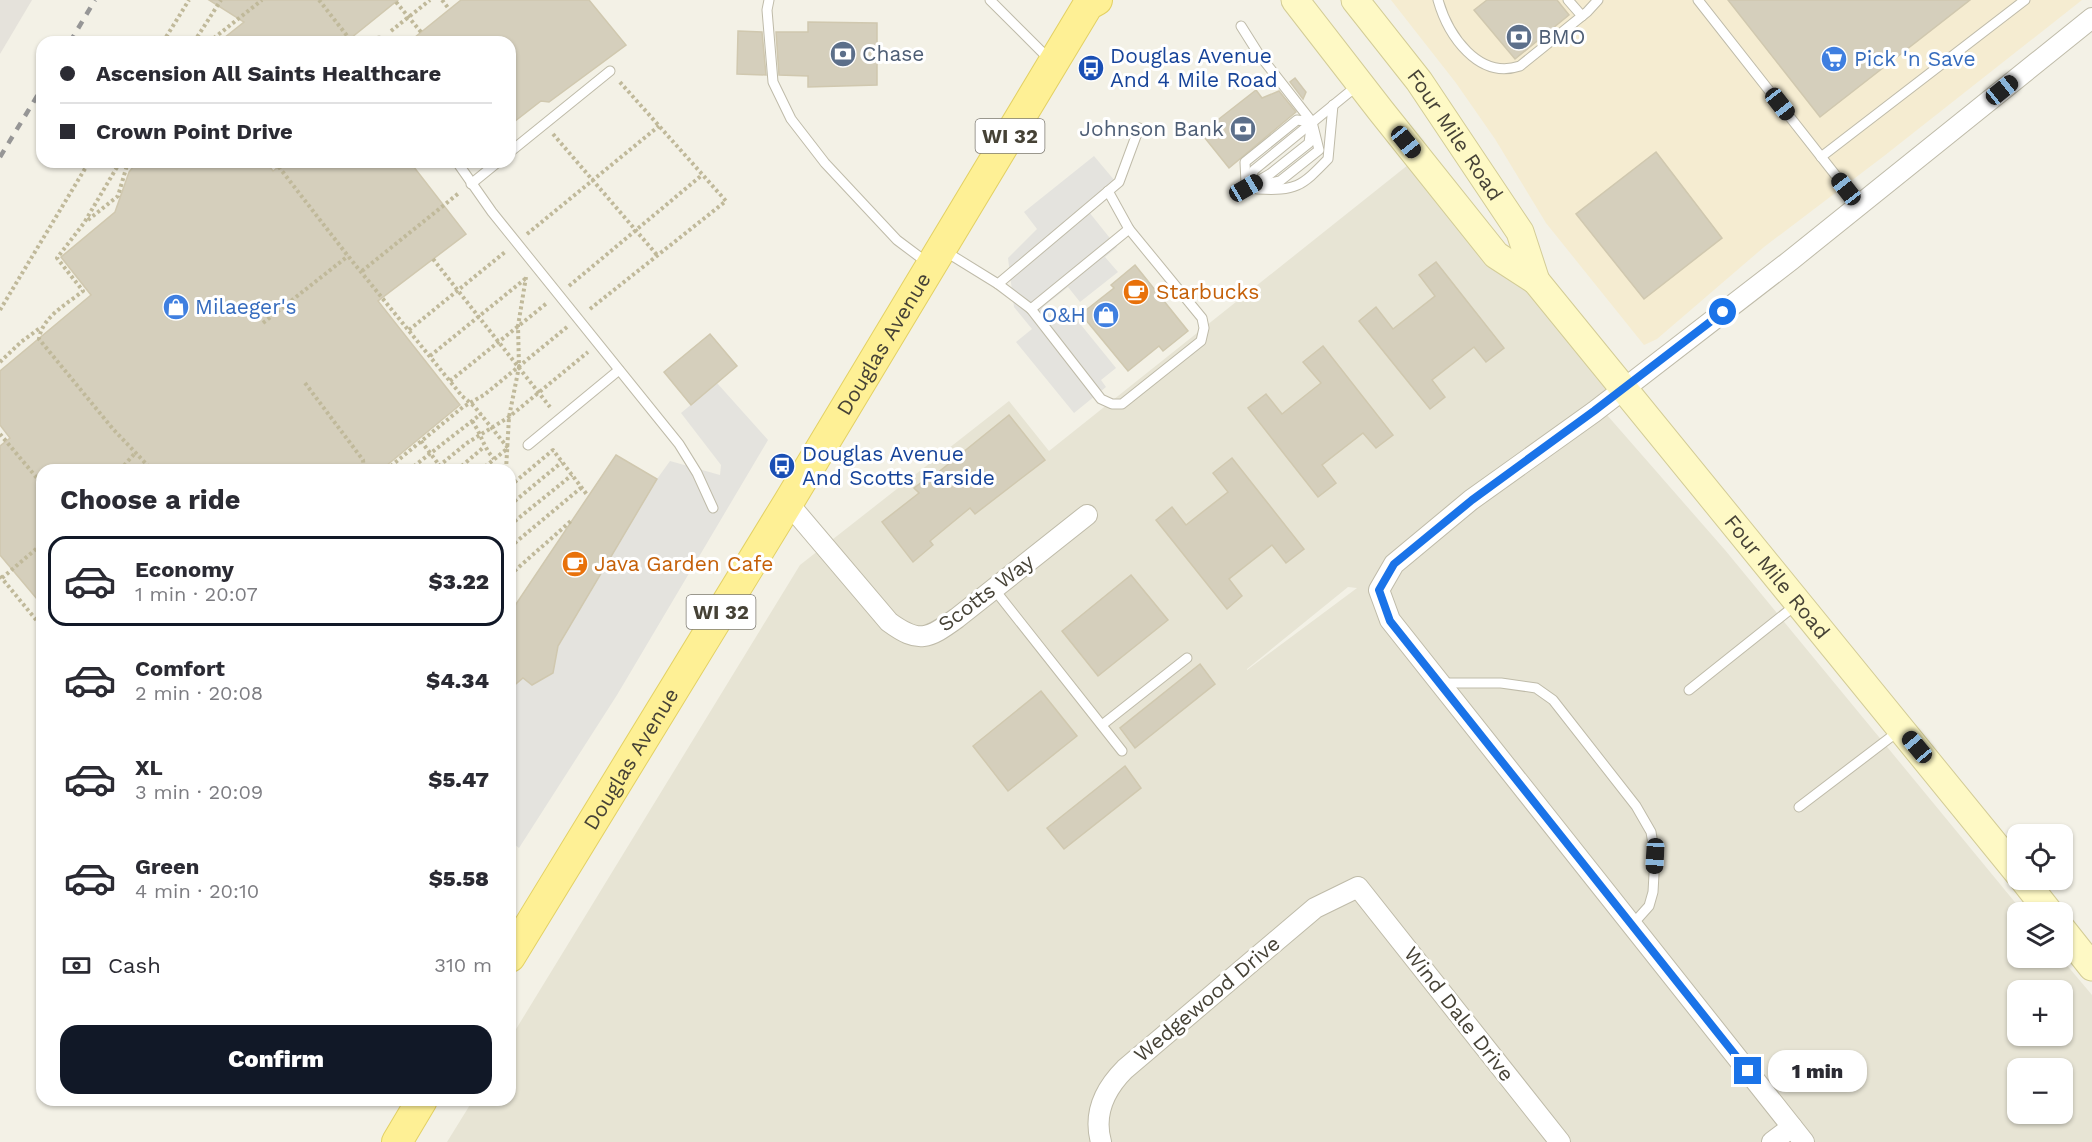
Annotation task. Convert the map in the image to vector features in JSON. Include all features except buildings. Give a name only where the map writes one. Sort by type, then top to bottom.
[{"type":"main road","name":"Four Mile Road","points":[[1295,0],[1496,255],[1536,281],[2007,859]]},
{"type":"main road","name":"Four Mile Road","points":[[1359,1],[1419,81],[1520,232],[1536,281]]},
{"type":"main road","name":"Douglas Avenue","points":[[516,947],[1091,2]]},
{"type":"main road","points":[[2032,890],[2041,902]]},
{"type":"main road","points":[[2073,943],[2092,967]]},
{"type":"main road","points":[[397,1142],[418,1106]]},
{"type":"street","points":[[1772,1142],[1798,1134],[1390,621],[1379,590],[1394,564],[1472,500],[1791,260],[2092,18]]},
{"type":"street","name":"Scotts Way","points":[[788,503],[889,622],[904,633],[921,638],[938,631],[1087,515]]},
{"type":"street","name":"Wedgewood Drive","points":[[1101,1142],[1098,1119],[1102,1100],[1112,1082],[1125,1068],[1315,908],[1358,887]]},
{"type":"street","name":"Wind Dale Drive","points":[[1358,887],[1560,1142]]},
{"type":"lane","points":[[769,0],[767,10],[772,82],[791,118],[825,164],[897,240],[998,284],[1031,309],[1101,399],[1112,404],[1122,404],[1201,341],[1204,328],[1202,318],[1129,229],[1108,191]]},
{"type":"lane","points":[[990,0],[1053,63]]},
{"type":"lane","points":[[1438,0],[1448,27],[1458,41],[1485,66],[1509,70],[1520,66],[1582,16],[1598,0]]},
{"type":"lane","points":[[1568,0],[1582,16]]},
{"type":"lane","points":[[1698,0],[1859,205]]},
{"type":"lane","points":[[1821,157],[2025,0]]},
{"type":"lane","points":[[1241,26],[1258,53],[1312,122],[1309,143],[1270,174],[1246,188]]},
{"type":"lane","points":[[516,147],[610,71]]},
{"type":"lane","points":[[1246,188],[1254,170],[1360,84]]},
{"type":"lane","points":[[1246,188],[1284,190],[1295,188],[1319,169],[1328,159],[1333,105]]},
{"type":"lane","points":[[998,284],[1119,182],[1139,128]]},
{"type":"lane","points":[[461,168],[558,295],[679,444],[697,473],[713,507]]},
{"type":"lane","points":[[471,184],[491,168]]},
{"type":"lane","points":[[1031,309],[1129,229]]},
{"type":"lane","points":[[528,445],[619,370]]},
{"type":"lane","points":[[994,589],[1122,751]]},
{"type":"lane","points":[[1689,690],[1799,602]]},
{"type":"lane","points":[[1102,725],[1186,658]]},
{"type":"lane","points":[[1440,683],[1502,683],[1536,688],[1553,700],[1636,806],[1651,832],[1655,856],[1653,892],[1649,906],[1632,925]]},
{"type":"lane","points":[[1799,807],[1902,729]]},
{"type":"path","points":[[167,36],[189,0]]},
{"type":"path","points":[[198,36],[221,0]]},
{"type":"path","points":[[217,36],[262,0]]},
{"type":"path","points":[[319,0],[347,36]]},
{"type":"path","points":[[386,36],[430,0]]},
{"type":"path","points":[[442,0],[450,9]]},
{"type":"path","points":[[396,2],[421,32]]},
{"type":"path","points":[[393,464],[463,407],[471,404],[519,367],[577,318],[726,201],[610,71]]},
{"type":"path","points":[[545,124],[657,255]]},
{"type":"path","points":[[409,330],[659,126]]},
{"type":"path","points":[[0,310],[85,168]]},
{"type":"path","points":[[0,362],[83,291],[57,258],[84,223],[116,168]]},
{"type":"path","points":[[84,223],[117,196],[127,168]]},
{"type":"path","points":[[280,168],[429,356],[508,448]]},
{"type":"path","points":[[450,381],[702,175]]},
{"type":"path","points":[[362,271],[471,184]]},
{"type":"path","points":[[263,323],[348,256]]},
{"type":"path","points":[[507,464],[509,417],[519,367],[518,326],[529,258]]},
{"type":"path","points":[[433,259],[559,419]]},
{"type":"path","points":[[429,356],[526,279]]},
{"type":"path","points":[[40,328],[39,339],[50,355],[113,429],[147,464]]},
{"type":"path","points":[[441,464],[509,417],[598,344]]},
{"type":"path","points":[[305,383],[363,460],[363,464]]},
{"type":"path","points":[[417,464],[481,414]]},
{"type":"path","points":[[472,421],[484,447],[494,459]]},
{"type":"path","points":[[0,434],[36,477]]},
{"type":"path","points":[[421,441],[439,464]]},
{"type":"path","points":[[464,464],[484,447]]},
{"type":"path","points":[[488,464],[508,448]]},
{"type":"path","points":[[516,481],[553,450],[588,495]]},
{"type":"path","points":[[125,464],[136,452]]},
{"type":"path","points":[[516,500],[562,462]]},
{"type":"path","points":[[516,520],[572,474]]},
{"type":"path","points":[[516,542],[582,487]]},
{"type":"path","points":[[516,570],[572,520]]},
{"type":"path","points":[[36,549],[1,577],[36,620]]},
{"type":"shaded area","points":[[0,0],[32,0],[0,54]]},
{"type":"shaded area","points":[[1391,0],[2082,0],[1764,247],[1657,339],[1644,345],[1546,223],[1495,139],[1456,83]]},
{"type":"shaded area","points":[[1094,156],[1120,187],[1089,212],[1117,247],[1105,257],[1118,272],[1080,302],[1068,287],[1043,307],[1050,315],[1064,304],[1116,368],[1101,380],[1106,387],[1074,413],[1016,342],[1032,329],[1014,307],[1008,258],[1037,229],[1024,212]]},
{"type":"shaded area","points":[[1418,157],[1624,387],[1600,407],[1725,550],[2015,902],[2007,902],[2007,968],[2069,968],[2092,995],[2092,1142],[447,1142],[469,1106],[516,1106],[516,1029],[800,565],[1009,401],[1049,451]],"holes":[[[1348,587],[1357,588],[1247,670]]]},
{"type":"shaded area","points":[[717,383],[768,440],[617,695],[519,848],[516,846],[516,684],[523,678],[532,685],[553,673],[558,646],[670,461],[720,475],[721,465],[681,413]]},
{"type":"railway","points":[[74,36],[95,0]]},
{"type":"railway","points":[[0,157],[36,98]]},
{"type":"place","name":"BMO","points":[[1519,37]]},
{"type":"place","name":"Chase","points":[[843,54]]},
{"type":"place","name":"Pick 'n Save","points":[[1834,59]]},
{"type":"place","name":"Douglas Avenue And 4 Mile Road","points":[[1091,68]]},
{"type":"place","name":"Johnson Bank","points":[[1243,129]]},
{"type":"place","name":"Starbucks","points":[[1136,292]]},
{"type":"place","name":"Milaeger's","points":[[176,307]]},
{"type":"place","name":"O&H","points":[[1106,315]]},
{"type":"place","name":"Douglas Avenue And Scotts Farside","points":[[782,466]]},
{"type":"place","name":"Java Garden Cafe","points":[[575,564]]},
{"type":"route","points":[[1723,312],[1594,411],[1472,500],[1394,564],[1379,590],[1390,621],[1748,1071]]}]
